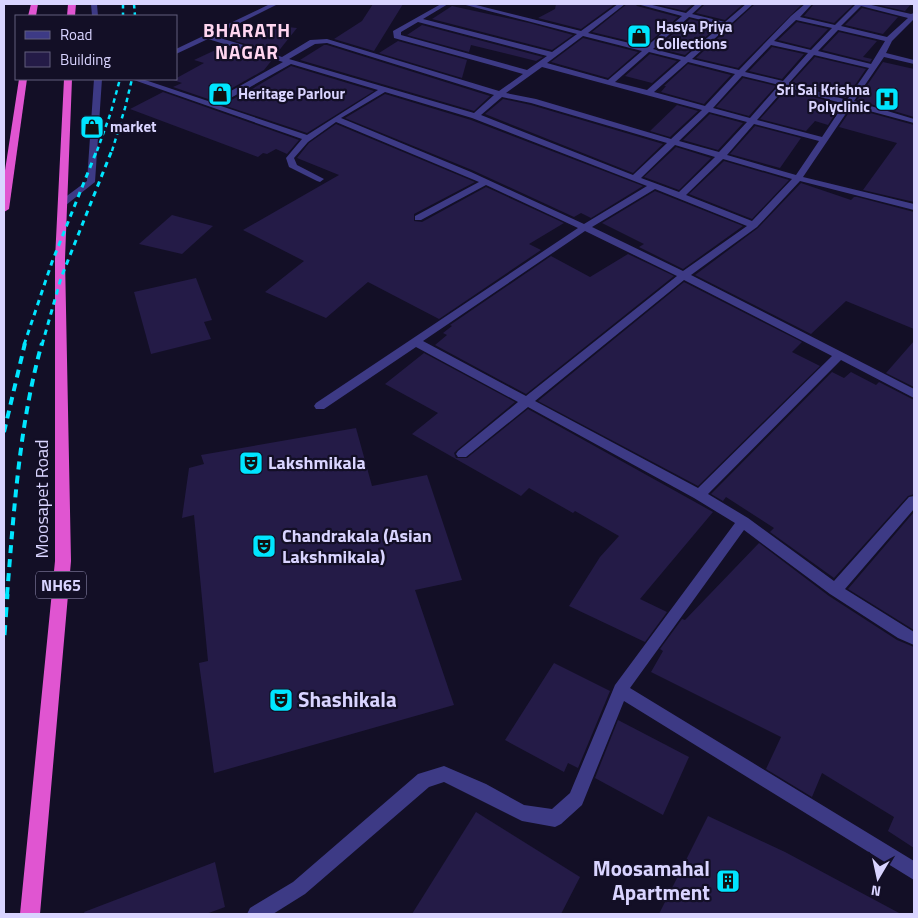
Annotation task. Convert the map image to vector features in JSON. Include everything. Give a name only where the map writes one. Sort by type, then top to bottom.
[{"type":"highway","points":[[4,209],[23,80]]},
{"type":"highway","name":"NH65","points":[[63,203],[68,80]]},
{"type":"highway","name":"Moosapet Road","points":[[30,914],[63,561],[60,259],[63,203]]},
{"type":"street","points":[[178,51],[275,4]]},
{"type":"street","points":[[445,4],[397,31],[396,36],[529,73]]},
{"type":"street","points":[[465,4],[784,84],[914,121]]},
{"type":"street","points":[[475,116],[500,94],[622,4]]},
{"type":"street","points":[[640,4],[726,24]]},
{"type":"street","points":[[610,82],[700,4]]},
{"type":"street","points":[[648,93],[750,4]]},
{"type":"street","points":[[634,179],[707,109],[793,17],[809,4]]},
{"type":"street","points":[[680,196],[721,156],[812,53],[860,4],[914,16]]},
{"type":"street","points":[[462,454],[683,276],[754,225],[798,178],[850,103],[889,40],[914,16]]},
{"type":"street","points":[[793,17],[889,40]]},
{"type":"street","points":[[418,20],[554,56]]},
{"type":"street","points":[[208,37],[475,116],[754,225]]},
{"type":"street","points":[[212,105],[288,60],[313,42],[327,41],[500,94],[674,141],[798,178],[914,208]]},
{"type":"street","points":[[769,42],[873,67]]},
{"type":"street","points":[[882,54],[914,62]]},
{"type":"street","points":[[542,64],[823,140]]},
{"type":"street","points":[[63,203],[91,182],[98,80]]},
{"type":"street","points":[[138,80],[308,138]]},
{"type":"street","points":[[320,179],[293,167],[290,158],[292,152],[308,138],[384,89]]},
{"type":"street","points":[[336,119],[486,182],[584,228],[683,276],[914,394]]},
{"type":"street","points":[[418,218],[486,182]]},
{"type":"street","points":[[320,406],[584,228],[654,186]]},
{"type":"street","points":[[416,342],[699,495],[743,522],[835,590],[902,634],[914,639]]},
{"type":"street","points":[[699,495],[840,355]]},
{"type":"street","points":[[835,590],[914,501]]},
{"type":"street","points":[[256,914],[299,888],[424,780],[444,774],[480,790],[522,813],[555,818],[576,799],[620,690],[743,522]]},
{"type":"street","points":[[620,690],[914,871]]},
{"type":"building","points":[[373,4],[403,4],[374,51],[334,39],[362,21]]},
{"type":"building","points":[[556,4],[615,4],[581,29],[538,18],[555,9]]},
{"type":"building","points":[[627,4],[635,4],[678,17],[646,45],[592,32]]},
{"type":"building","points":[[655,4],[693,4],[685,11]]},
{"type":"building","points":[[705,4],[743,4],[725,20],[696,13]]},
{"type":"building","points":[[755,4],[802,4],[738,68],[696,58]]},
{"type":"building","points":[[814,4],[854,4],[834,23],[804,16]]},
{"type":"building","points":[[874,4],[911,4],[905,11]]},
{"type":"building","points":[[452,6],[573,35],[552,50],[432,19]]},
{"type":"building","points":[[862,8],[898,17],[883,34],[845,25]]},
{"type":"building","points":[[690,19],[718,26],[685,55],[657,48]]},
{"type":"building","points":[[797,22],[828,29],[810,48],[778,40]]},
{"type":"building","points":[[268,25],[297,28],[277,53],[235,41]]},
{"type":"building","points":[[422,25],[543,57],[536,61],[471,45],[469,52],[407,35]]},
{"type":"building","points":[[839,32],[877,41],[863,57],[872,59],[870,62],[822,50]]},
{"type":"building","points":[[583,38],[638,52],[608,78],[551,62]]},
{"type":"building","points":[[398,41],[467,60],[462,78],[379,53]]},
{"type":"building","points":[[324,45],[490,96],[474,111],[300,60]]},
{"type":"building","points":[[224,46],[272,60],[264,70],[211,100],[173,87],[182,83],[173,80],[178,80],[178,77],[204,63],[194,60]]},
{"type":"building","points":[[772,47],[804,54],[782,79],[749,71]]},
{"type":"building","points":[[650,54],[677,61],[652,83],[625,76]]},
{"type":"building","points":[[815,57],[866,69],[846,98],[792,82]]},
{"type":"building","points":[[883,62],[914,69],[914,117],[857,100]]},
{"type":"building","points":[[688,64],[731,75],[704,104],[661,92],[666,86],[664,86]]},
{"type":"building","points":[[291,66],[374,91],[307,133],[223,105]]},
{"type":"building","points":[[743,78],[776,86],[749,116],[716,107]]},
{"type":"building","points":[[787,89],[841,105],[828,125],[815,121],[806,131],[760,119]]},
{"type":"building","points":[[163,92],[299,140],[287,154],[276,149],[267,154],[263,153],[258,157],[130,109]]},
{"type":"building","points":[[385,94],[471,120],[643,186],[591,218],[581,213],[574,217],[472,170],[345,118]]},
{"type":"building","points":[[503,99],[531,105],[663,144],[633,173],[485,114]]},
{"type":"building","points":[[677,105],[698,111],[670,137],[650,131]]},
{"type":"building","points":[[852,108],[914,125],[914,202],[863,190],[897,143],[839,127]]},
{"type":"building","points":[[710,114],[743,123],[718,150],[683,140]]},
{"type":"building","points":[[336,124],[475,182],[414,214],[414,221],[422,222],[486,187],[564,223],[529,244],[541,250],[439,319],[368,282],[326,318],[265,292],[304,261],[243,230],[339,175],[297,158],[309,143]]},
{"type":"building","points":[[755,126],[801,138],[780,168],[730,154]]},
{"type":"building","points":[[676,147],[711,158],[679,190],[644,177]]},
{"type":"building","points":[[724,161],[789,180],[752,219],[689,194]]},
{"type":"building","points":[[801,183],[851,200],[857,197],[914,212],[914,329],[846,301],[811,334],[695,275],[758,228]]},
{"type":"building","points":[[655,191],[743,226],[683,269],[639,247],[644,244],[602,223]]},
{"type":"building","points":[[172,215],[213,226],[182,254],[139,244]]},
{"type":"building","points":[[628,254],[674,276],[526,394],[435,345],[447,335],[443,333],[452,326],[450,325],[551,256],[590,277]]},
{"type":"building","points":[[196,278],[212,320],[204,322],[211,339],[151,354],[134,292]]},
{"type":"building","points":[[684,282],[802,342],[792,352],[820,366],[698,486],[538,401]]},
{"type":"building","points":[[914,341],[914,387],[886,373]]},
{"type":"building","points":[[424,353],[515,402],[457,450],[454,453],[456,458],[467,458],[528,409],[713,512],[640,599],[667,612],[645,642],[569,606],[600,557],[619,536],[529,488],[521,496],[412,434],[438,413],[385,384]]},
{"type":"building","points":[[832,372],[844,378],[851,372],[876,385],[879,382],[914,400],[914,494],[908,496],[834,578],[770,532],[774,528],[726,497],[723,501],[711,494]]},
{"type":"building","points":[[356,428],[372,486],[427,475],[462,580],[415,590],[454,705],[214,773],[199,663],[208,661],[194,515],[182,518],[189,468],[204,464],[201,455]]},
{"type":"building","points":[[914,512],[914,630],[848,589]]},
{"type":"building","points":[[759,543],[829,596],[897,640],[914,647],[914,848],[888,831],[894,817],[822,773],[812,797],[766,769],[781,737],[651,672],[663,651],[660,649],[682,619],[685,620]]},
{"type":"building","points":[[554,663],[610,691],[578,768],[568,763],[564,772],[505,740]]},
{"type":"building","points":[[618,720],[689,757],[663,815],[595,778]]},
{"type":"building","points":[[476,812],[580,877],[561,914],[412,914]]},
{"type":"building","name":"Moosamahal Apartment","points":[[708,816],[785,852],[901,914],[659,914]]},
{"type":"building","points":[[215,862],[225,907],[206,914],[85,914],[84,912]]},
{"type":"railway","points":[[123,4],[123,15]]},
{"type":"railway","points":[[134,4],[135,15]]},
{"type":"railway","points":[[97,151],[120,80]]},
{"type":"railway","points":[[112,151],[132,80]]},
{"type":"railway","points":[[24,345],[52,262],[97,150]]},
{"type":"railway","points":[[42,345],[61,278],[112,150]]},
{"type":"railway","points":[[4,432],[25,343]]},
{"type":"railway","points":[[7,595],[18,468],[28,405],[42,343]]},
{"type":"railway","points":[[4,635],[7,594]]},
{"type":"place","name":"Hasya Priya Collections","points":[[639,36]]},
{"type":"place","name":"Heritage Parlour","points":[[220,94]]},
{"type":"place","name":"Sri Sai Krishna Polyclinic","points":[[887,99]]},
{"type":"place","name":"market","points":[[92,127]]},
{"type":"place","name":"Lakshmikala","points":[[251,463]]},
{"type":"place","name":"Chandrakala (Asian Lakshmikala)","points":[[264,546]]},
{"type":"place","name":"Shashikala","points":[[281,700]]},
{"type":"place","name":"Moosamahal Apartment","points":[[728,881]]},
{"type":"district","name":"BHARATH NAGAR","points":[[247,41]]}]
